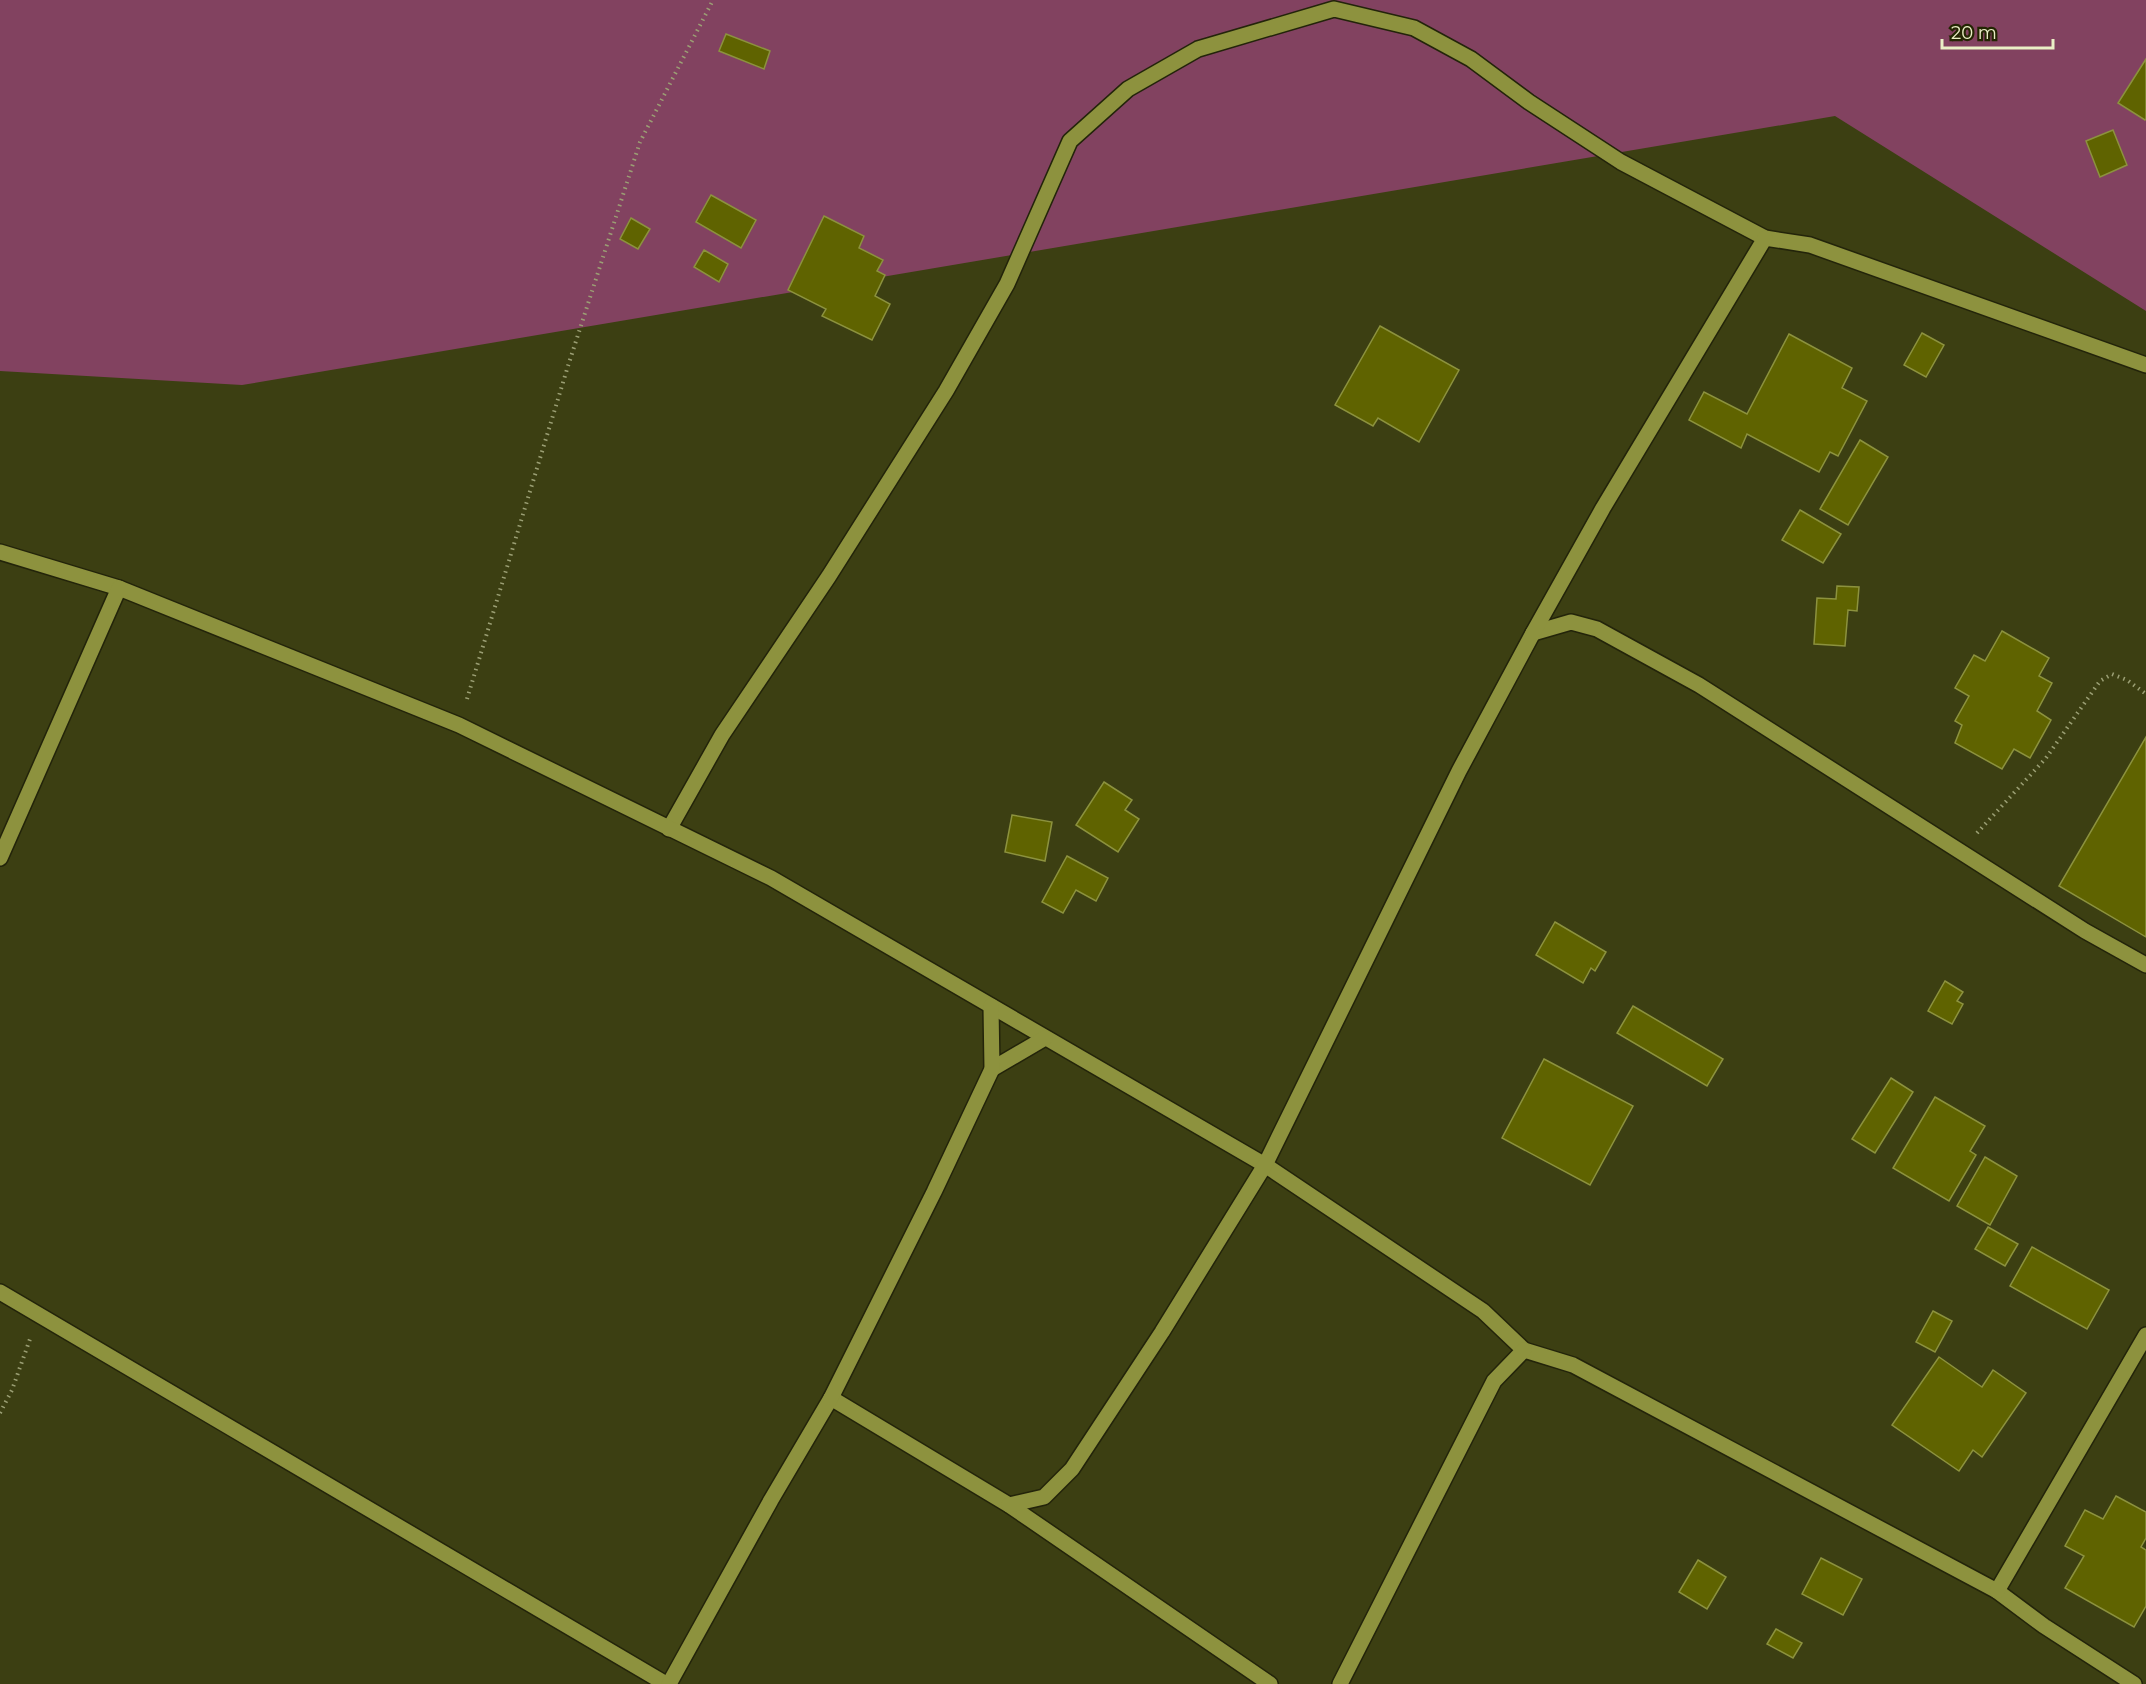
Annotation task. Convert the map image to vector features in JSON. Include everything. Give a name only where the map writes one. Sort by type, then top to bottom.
[{"type":"street","points":[[669,828],[722,735],[829,576],[946,391],[1007,284],[1070,141],[1128,89],[1198,49],[1334,9],[1414,28],[1471,59],[1529,102],[1621,162],[1765,238],[1810,245],[2146,365]]},
{"type":"street","points":[[1009,1505],[1044,1497],[1072,1469],[1162,1332],[1265,1165],[1459,771],[1533,633],[1603,508],[1765,238]]},
{"type":"street","points":[[0,552],[119,588],[459,725],[771,878],[1265,1165],[1483,1311],[1524,1350],[1573,1365],[1997,1591],[2044,1626],[2134,1684]]},
{"type":"street","points":[[0,858],[119,588]]},
{"type":"street","points":[[1533,633],[1571,621],[1597,629],[1699,685],[2085,931],[2146,965]]},
{"type":"street","points":[[0,1292],[667,1684],[831,1398],[934,1192],[992,1069],[991,1006]]},
{"type":"street","points":[[992,1069],[1046,1038]]},
{"type":"street","points":[[1997,1591],[2146,1335]]},
{"type":"street","points":[[1340,1684],[1494,1381],[1524,1350]]},
{"type":"street","points":[[831,1398],[1009,1505],[1270,1684]]},
{"type":"path","points":[[459,725],[568,366],[640,142],[714,0]]},
{"type":"path","points":[[1959,850],[2046,758],[2100,681],[2112,674],[2127,680],[2146,694]]},
{"type":"path","points":[[0,1413],[12,1390],[39,1316]]},
{"type":"shaded area","points":[[0,0],[2146,0],[2146,311],[1835,116],[242,385],[0,371]]},
{"type":"building","points":[[726,34],[770,51],[764,69],[719,51]]},
{"type":"building","points":[[2146,59],[2146,119],[2145,120],[2118,103]]},
{"type":"building","points":[[2113,130],[2127,165],[2100,177],[2086,141]]},
{"type":"building","points":[[711,195],[756,220],[741,248],[696,222]]},
{"type":"building","points":[[824,216],[864,236],[859,248],[883,260],[877,271],[885,275],[875,296],[890,304],[872,340],[822,316],[826,309],[788,290]]},
{"type":"building","points":[[631,218],[650,229],[638,249],[620,239]]},
{"type":"building","points":[[704,250],[728,264],[719,282],[694,267]]},
{"type":"building","points":[[1380,326],[1459,370],[1419,442],[1378,418],[1373,426],[1335,405]]},
{"type":"building","points":[[1922,333],[1944,345],[1926,377],[1904,365]]},
{"type":"building","points":[[1789,334],[1852,368],[1842,388],[1867,401],[1838,456],[1830,452],[1819,472],[1747,434],[1741,448],[1689,420],[1704,392],[1747,414]]},
{"type":"building","points":[[1860,440],[1888,457],[1848,525],[1820,509]]},
{"type":"building","points":[[1800,510],[1841,534],[1823,563],[1782,540]]},
{"type":"building","points":[[1837,586],[1859,587],[1857,611],[1848,610],[1845,646],[1814,644],[1817,598],[1836,599]]},
{"type":"building","points":[[2002,631],[2049,658],[2039,676],[2052,683],[2037,711],[2051,720],[2030,758],[2014,749],[2002,769],[1955,743],[1962,725],[1955,721],[1969,696],[1955,688],[1974,655],[1985,661]]},
{"type":"building","points":[[2146,737],[2146,937],[2059,886]]},
{"type":"building","points":[[1104,782],[1132,800],[1125,810],[1139,819],[1118,852],[1076,825]]},
{"type":"building","points":[[1012,815],[1052,822],[1045,861],[1005,852]]},
{"type":"building","points":[[1067,856],[1108,878],[1096,901],[1076,890],[1063,913],[1042,902]]},
{"type":"building","points":[[1555,922],[1606,952],[1595,971],[1591,968],[1583,983],[1536,955]]},
{"type":"building","points":[[1945,981],[1963,992],[1957,1001],[1963,1004],[1952,1024],[1928,1011]]},
{"type":"building","points":[[1633,1006],[1723,1059],[1707,1086],[1617,1033]]},
{"type":"building","points":[[1544,1059],[1633,1106],[1590,1185],[1502,1138]]},
{"type":"building","points":[[1891,1078],[1913,1092],[1875,1153],[1852,1139]]},
{"type":"building","points":[[1935,1097],[1985,1126],[1970,1151],[1976,1155],[1949,1201],[1893,1168]]},
{"type":"building","points":[[1985,1157],[2017,1176],[1990,1225],[1957,1206]]},
{"type":"building","points":[[1988,1227],[2018,1244],[2005,1266],[1975,1249]]},
{"type":"building","points":[[2032,1247],[2109,1290],[2087,1329],[2010,1286]]},
{"type":"building","points":[[1933,1311],[1952,1321],[1935,1352],[1916,1342]]},
{"type":"building","points":[[1939,1357],[1982,1387],[1993,1370],[2026,1393],[1982,1457],[1973,1450],[1959,1471],[1892,1425]]},
{"type":"building","points":[[2116,1496],[2146,1512],[2146,1538],[2141,1547],[2146,1550],[2146,1606],[2134,1627],[2065,1588],[2084,1556],[2065,1546],[2085,1510],[2103,1519]]},
{"type":"building","points":[[1821,1558],[1862,1579],[1843,1615],[1802,1594]]},
{"type":"building","points":[[1698,1560],[1726,1577],[1707,1609],[1679,1592]]},
{"type":"building","points":[[1776,1629],[1802,1643],[1793,1658],[1767,1644]]}]
